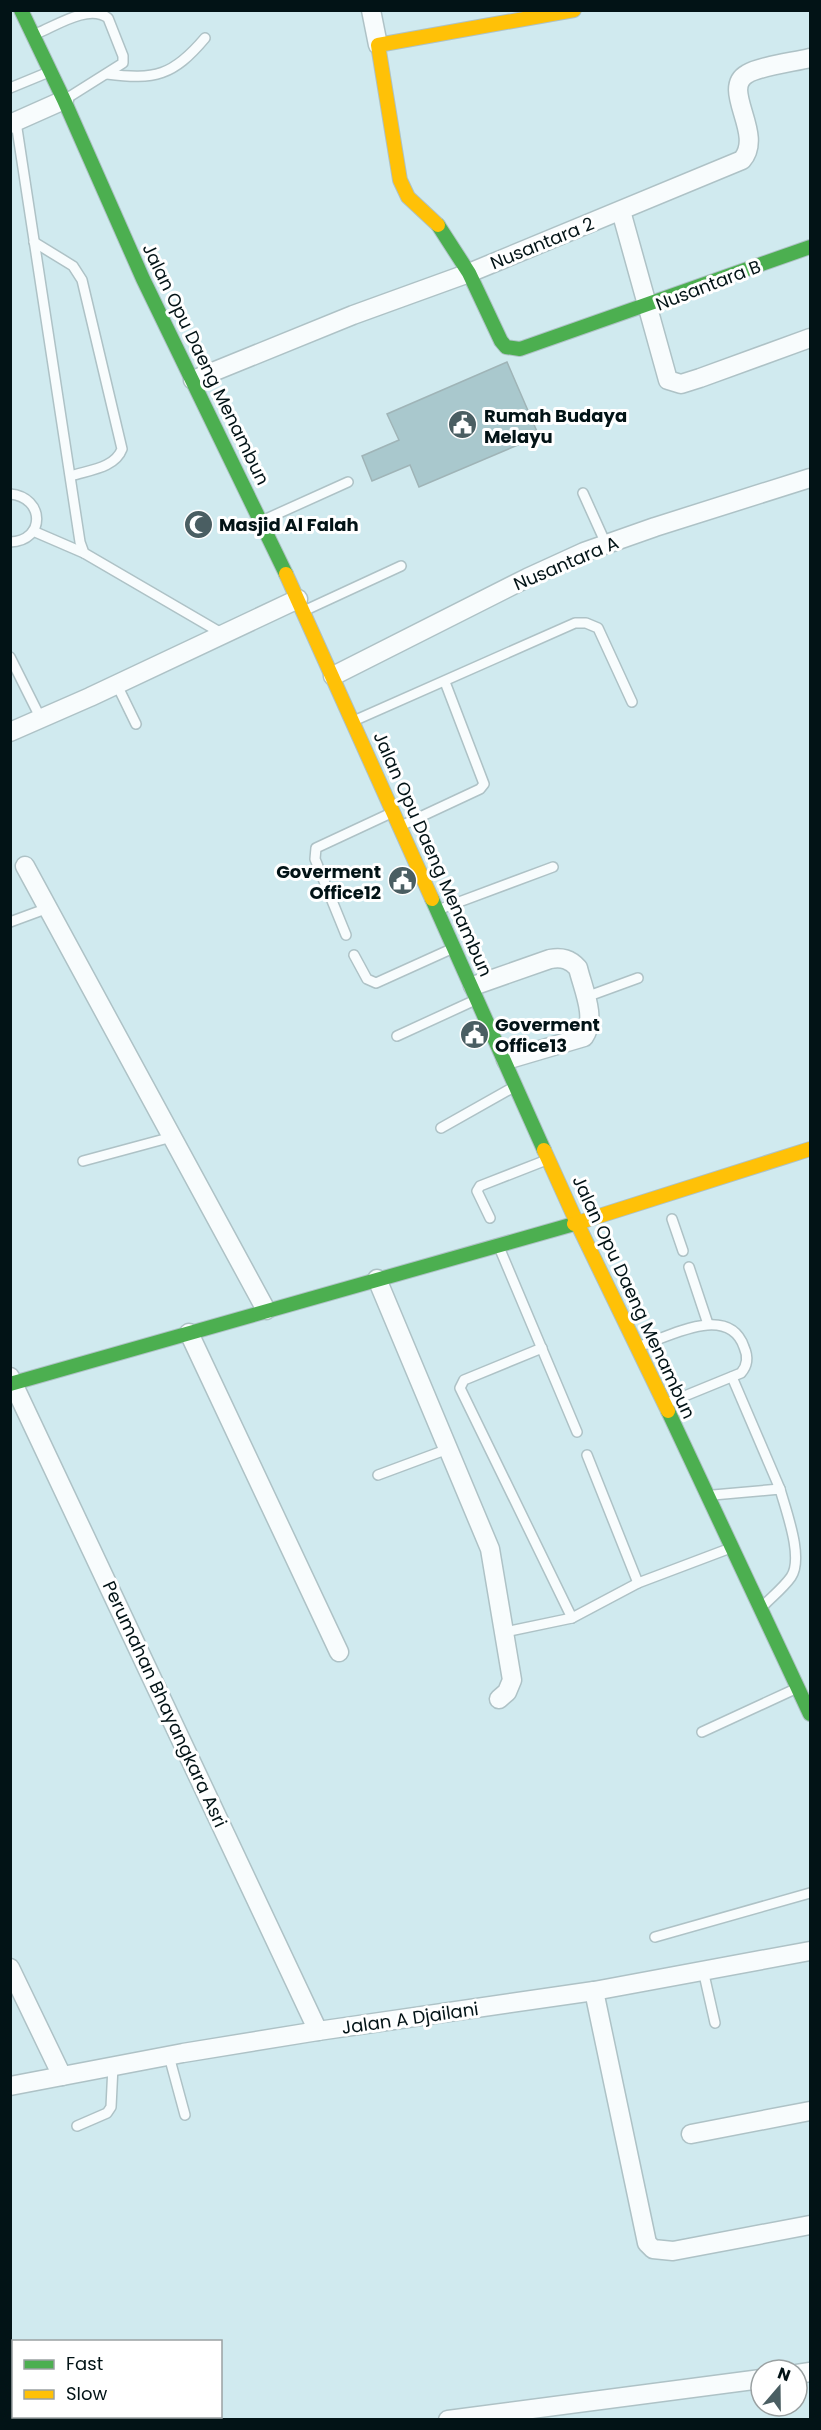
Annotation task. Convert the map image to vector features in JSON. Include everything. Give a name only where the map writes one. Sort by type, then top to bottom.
[{"type":"main road","name":"Jalan Opu Daeng Menambun","points":[[20,10],[64,100],[143,279],[301,605],[578,1223],[761,1609],[803,1687],[810,1714]]},
{"type":"main road","points":[[574,10],[378,45],[400,180],[408,197],[444,232],[469,273],[506,347],[513,349],[527,347],[648,306]]},
{"type":"main road","name":"Nusantara B","points":[[648,306],[810,247]]},
{"type":"main road","points":[[11,1381],[578,1223],[810,1149]]},
{"type":"street","points":[[371,10],[378,45]]},
{"type":"street","name":"Nusantara 2","points":[[193,380],[353,315],[469,273],[742,160],[747,153],[749,136],[736,89],[740,79],[748,73],[810,58]]},
{"type":"street","points":[[13,123],[64,100]]},
{"type":"street","points":[[621,211],[648,306]]},
{"type":"street","name":"Nusantara B","points":[[648,306],[668,380],[675,383],[700,378],[810,338]]},
{"type":"street","name":"Nusantara A","points":[[333,676],[527,578],[606,544],[810,478]]},
{"type":"street","points":[[10,732],[117,685],[224,634],[301,605]]},
{"type":"street","points":[[25,866],[266,1311]]},
{"type":"street","points":[[476,993],[560,957],[574,963],[578,968],[590,1019],[590,1029],[584,1037],[506,1060]]},
{"type":"street","points":[[378,1279],[490,1549],[512,1680],[507,1692],[499,1699]]},
{"type":"street","points":[[189,1333],[339,1652]]},
{"type":"street","name":"Perumahan Bhayangkara Asri","points":[[11,1381],[318,2031]]},
{"type":"street","name":"Jalan A Djailani","points":[[10,2086],[318,2031],[594,1991],[810,1951]]},
{"type":"street","points":[[10,1968],[62,2076]]},
{"type":"street","points":[[594,1991],[647,2243],[653,2248],[672,2251],[810,2225]]},
{"type":"street","points":[[691,2134],[810,2111]]},
{"type":"street","points":[[448,2420],[749,2381]]},
{"type":"lane","points":[[10,15],[20,10]]},
{"type":"lane","points":[[33,35],[89,12],[103,14],[108,18],[123,56],[123,63],[64,100]]},
{"type":"lane","points":[[107,74],[134,78],[171,70],[189,57],[205,38]]},
{"type":"lane","points":[[10,88],[50,72]]},
{"type":"lane","points":[[13,123],[84,553]]},
{"type":"lane","points":[[34,242],[72,266],[81,280],[122,449],[113,463],[71,476]]},
{"type":"lane","points":[[262,521],[348,482]]},
{"type":"lane","points":[[583,493],[606,544]]},
{"type":"lane","points":[[10,494],[26,497],[35,508],[37,521],[33,531],[20,542],[10,542]]},
{"type":"lane","points":[[33,531],[84,553],[224,634]]},
{"type":"lane","points":[[301,605],[401,566]]},
{"type":"lane","points":[[353,721],[575,623],[586,623],[598,628],[632,702]]},
{"type":"lane","points":[[10,657],[41,719]]},
{"type":"lane","points":[[400,826],[480,789],[484,784],[445,682]]},
{"type":"lane","points":[[117,685],[136,724]]},
{"type":"lane","points":[[346,935],[315,859],[316,848],[394,812]]},
{"type":"lane","points":[[438,909],[552,867]]},
{"type":"lane","points":[[10,922],[48,908]]},
{"type":"lane","points":[[354,955],[367,979],[376,983],[455,947]]},
{"type":"lane","points":[[586,997],[638,978]]},
{"type":"lane","points":[[397,1036],[476,993]]},
{"type":"lane","points":[[441,1128],[517,1086]]},
{"type":"lane","points":[[82,1161],[172,1137]]},
{"type":"lane","points":[[490,1218],[477,1191],[480,1186],[549,1159]]},
{"type":"lane","points":[[672,1219],[683,1251]]},
{"type":"lane","points":[[499,1245],[577,1432]]},
{"type":"lane","points":[[689,1267],[708,1324]]},
{"type":"lane","points":[[638,1347],[708,1324],[725,1326],[735,1331],[743,1343],[747,1354],[746,1368],[741,1373],[665,1404]]},
{"type":"lane","points":[[542,1348],[468,1378],[464,1380],[460,1388],[572,1618]]},
{"type":"lane","points":[[732,1377],[780,1489],[796,1553],[792,1576],[761,1609]]},
{"type":"lane","points":[[378,1474],[448,1449]]},
{"type":"lane","points":[[587,1455],[638,1583]]},
{"type":"lane","points":[[708,1496],[780,1489]]},
{"type":"lane","points":[[505,1632],[572,1618],[638,1583],[732,1547]]},
{"type":"lane","points":[[702,1732],[803,1687]]},
{"type":"lane","points":[[655,1937],[810,1893]]},
{"type":"lane","points":[[703,1970],[715,2023]]},
{"type":"lane","points":[[169,2056],[185,2115]]},
{"type":"lane","points":[[77,2126],[107,2113],[111,2107],[113,2066]]},
{"type":"building","name":"Rumah Budaya Melayu","points":[[507,362],[539,436],[419,487],[410,465],[372,481],[362,456],[399,440],[387,414]]},
{"type":"traffic: fast","points":[[21,10],[64,100],[143,279],[286,574]]},
{"type":"traffic: fast","points":[[438,225],[469,273],[501,341],[506,347],[520,349],[810,247]]},
{"type":"traffic: fast","points":[[432,899],[544,1150]]},
{"type":"traffic: fast","points":[[10,1384],[574,1224]]},
{"type":"traffic: fast","points":[[668,1411],[810,1714]]},
{"type":"traffic: slow","points":[[438,225],[408,197],[400,180],[378,45],[574,10]]},
{"type":"traffic: slow","points":[[286,574],[432,899]]},
{"type":"traffic: slow","points":[[574,1224],[810,1149]]},
{"type":"traffic: slow","points":[[544,1150],[668,1411]]},
{"type":"place","name":"Rumah Budaya Melayu","points":[[463,425]]},
{"type":"place","name":"Masjid Al Falah","points":[[198,524]]},
{"type":"place","name":"Goverment Office12","points":[[402,881]]},
{"type":"place","name":"Goverment Office13","points":[[474,1034]]}]
